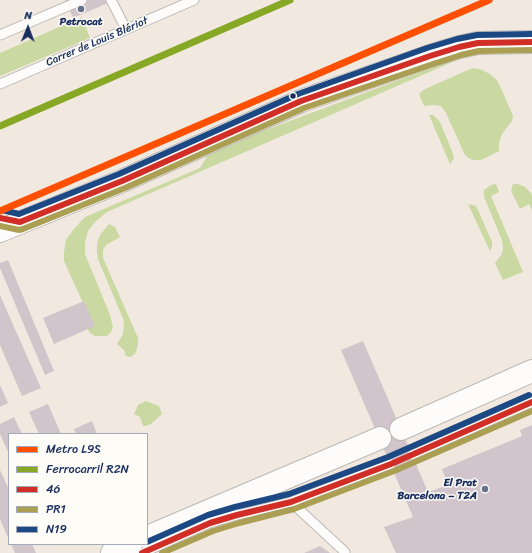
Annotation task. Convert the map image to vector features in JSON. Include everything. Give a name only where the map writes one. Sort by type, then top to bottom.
[{"type":"main road","points":[[0,231],[10,220],[122,181],[301,101],[459,47],[478,43],[532,42]]},
{"type":"main road","points":[[401,429],[532,371]]},
{"type":"main road","points":[[148,537],[380,438]]},
{"type":"main road","points":[[112,553],[129,545]]},
{"type":"lane","points":[[0,35],[82,0]]},
{"type":"lane","points":[[111,0],[126,29]]},
{"type":"lane","name":"Carrer de Louis Blériot","points":[[0,84],[189,1]]},
{"type":"lane","points":[[412,455],[532,402]]},
{"type":"lane","points":[[142,553],[210,523],[291,502],[391,464]]},
{"type":"lane","points":[[291,502],[345,552]]},
{"type":"green space","points":[[82,17],[90,38],[0,76],[0,53]]},
{"type":"green space","points":[[455,59],[457,60],[107,212],[95,222],[88,231],[85,242],[85,254],[110,315],[113,327],[107,336],[95,336],[90,333],[86,326],[92,323],[64,261],[66,240],[85,217],[200,168],[210,151]]},
{"type":"green space","points":[[474,68],[490,74],[497,80],[513,116],[512,121],[502,134],[499,143],[499,151],[481,160],[470,159],[465,155],[446,113],[441,106],[424,106],[419,94],[423,90]]},
{"type":"green space","points":[[429,115],[433,115],[440,122],[454,158],[450,164]]},
{"type":"green space","points":[[496,184],[499,192],[491,196],[523,272],[503,280],[495,263],[502,254],[502,240],[484,197],[484,190],[491,185]]},
{"type":"green space","points":[[513,184],[518,184],[525,187],[531,193],[532,210],[529,204],[520,209],[511,191]]},
{"type":"green space","points":[[468,204],[476,206],[478,210],[492,242],[490,251]]},
{"type":"green space","points":[[109,224],[115,227],[120,237],[106,245],[103,250],[103,258],[138,338],[138,345],[135,354],[130,357],[126,356],[124,350],[117,344],[123,334],[124,321],[98,259],[97,243],[100,235]]},
{"type":"green space","points":[[146,401],[159,406],[162,414],[151,424],[143,426],[140,417],[134,414],[138,405]]},
{"type":"building","name":"Petrocat","points":[[65,0],[115,0],[73,18]]},
{"type":"building","points":[[8,260],[54,371],[45,375],[0,268],[0,263]]},
{"type":"building","points":[[0,295],[41,388],[22,396],[0,345]]},
{"type":"building","points":[[84,301],[95,326],[54,344],[43,318]]},
{"type":"building","name":"El Prat Barcelona – T2A","points":[[363,341],[428,492],[448,485],[442,469],[522,436],[520,430],[532,425],[532,553],[396,553],[384,527],[413,517],[341,350]]},
{"type":"building","points":[[0,385],[8,403],[0,407]]},
{"type":"building","points":[[48,404],[61,433],[39,433],[29,412]]},
{"type":"building","points":[[14,417],[22,433],[8,433],[8,452],[0,434],[0,424]]},
{"type":"building","points":[[92,421],[97,433],[76,433],[74,429]]},
{"type":"building","points":[[0,470],[8,488],[8,538],[0,519]]},
{"type":"building","points":[[11,545],[32,545],[36,553],[15,553]]},
{"type":"building","points":[[320,546],[330,553],[304,553]]},
{"type":"metro line","name":"L9S","points":[[0,211],[489,0]]},
{"type":"rail line","name":"R2N","points":[[0,126],[290,0]]},
{"type":"transit line","name":"N19","points":[[2,210],[19,214],[119,174],[298,94],[427,48],[477,35],[532,34]]},
{"type":"transit line","name":"46","points":[[0,218],[20,222],[122,181],[301,101],[430,56],[478,43],[532,42]]},
{"type":"transit line","name":"PR1","points":[[0,226],[19,230],[23,229],[125,188],[304,108],[433,64],[479,51],[532,50]]},
{"type":"transit line","name":"N19","points":[[148,542],[208,515],[289,494],[388,457],[529,395]]},
{"type":"transit line","name":"46","points":[[142,553],[210,523],[291,502],[391,464],[532,402]]},
{"type":"transit line","name":"PR1","points":[[162,553],[213,531],[294,509],[394,471],[532,411]]},
{"type":"place","name":"Petrocat","points":[[81,9]]},
{"type":"place","name":"El Prat Barcelona – T2A","points":[[485,489]]}]
